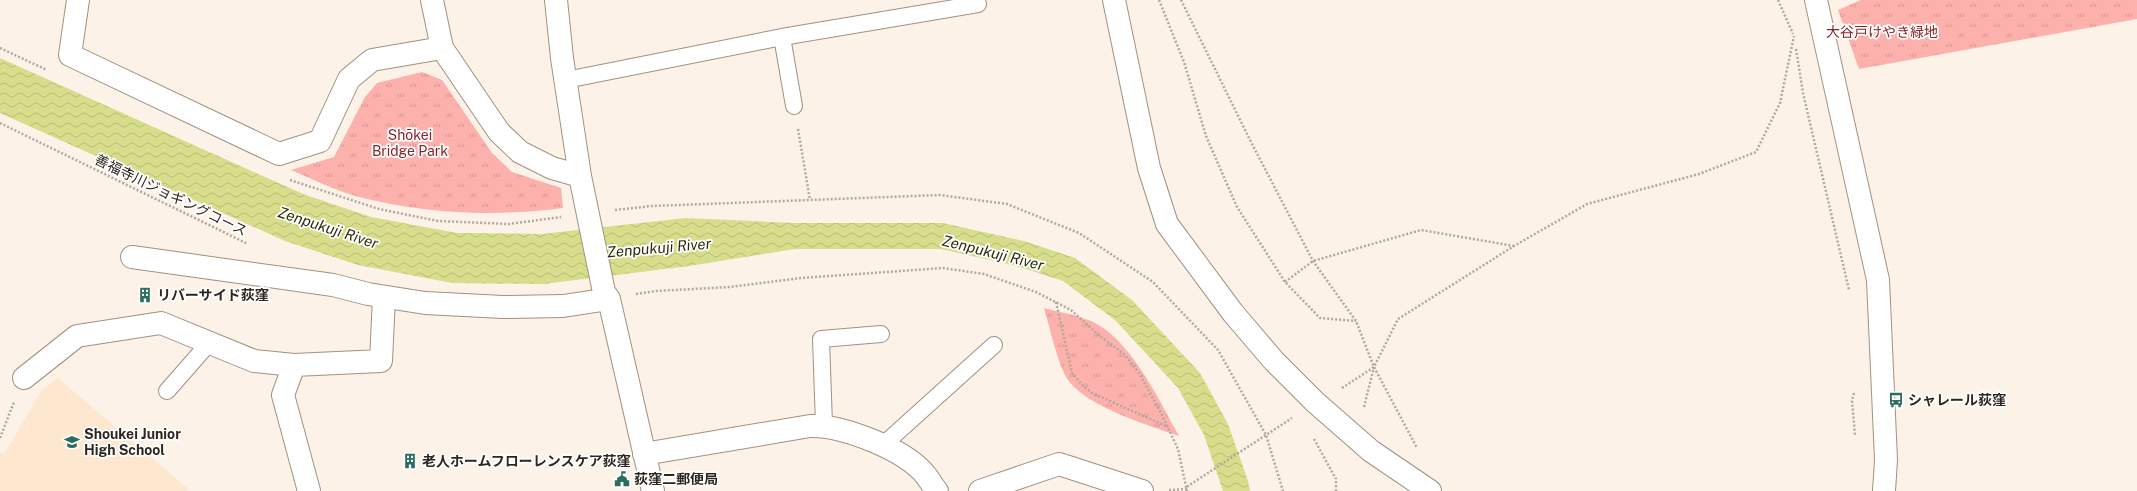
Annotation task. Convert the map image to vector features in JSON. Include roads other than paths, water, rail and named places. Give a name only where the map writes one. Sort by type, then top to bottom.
[{"type":"street","points":[[78,0],[70,55],[279,154],[320,141],[349,79],[372,60],[442,48]]},
{"type":"street","points":[[432,0],[442,48],[499,132],[520,152],[552,168],[580,176]]},
{"type":"street","points":[[556,0],[580,176],[588,217],[652,491]]},
{"type":"street","points":[[1114,0],[1149,168],[1168,224],[1233,313],[1274,360],[1315,402],[1371,452],[1430,491]]},
{"type":"street","points":[[1816,0],[1878,280],[1886,460],[1884,491]]},
{"type":"street","points":[[132,257],[333,285],[384,297],[425,303],[503,307],[563,306],[606,295]]},
{"type":"street","points":[[24,378],[77,336],[161,323],[254,361],[294,365],[381,361],[384,297]]},
{"type":"street","points":[[294,365],[283,395],[309,491]]},
{"type":"street","points":[[644,454],[810,426],[824,425],[882,446],[899,454],[922,471],[937,491]]},
{"type":"street","points":[[980,491],[1059,464],[1142,491]]},
{"type":"lane","points":[[566,80],[782,37],[978,4]]},
{"type":"lane","points":[[782,37],[794,106]]},
{"type":"lane","points":[[824,425],[820,339],[881,334]]},
{"type":"lane","points":[[167,391],[210,342]]},
{"type":"lane","points":[[882,446],[994,345]]},
{"type":"water","name":"Zenpukuji River","points":[[0,58],[303,194],[371,217],[457,233],[542,234],[685,218],[794,223],[943,223],[1024,241],[1075,258],[1132,300],[1200,373],[1228,424],[1248,481],[1250,491],[1223,491],[1204,435],[1178,388],[1115,320],[1063,281],[1017,266],[941,249],[795,249],[689,266],[544,284],[452,283],[358,265],[285,241],[0,113]]},
{"type":"place","name":"リバーサイド荻窪","points":[[145,295]]},
{"type":"place","name":"シャレール荻窪","points":[[1896,400]]},
{"type":"place","name":"Shoukei Junior High School","points":[[72,442]]},
{"type":"place","name":"老人ホームフローレンスケア荻窪","points":[[410,461]]},
{"type":"place","name":"荻窪二郵便局","points":[[622,479]]},
{"type":"park label","name":"大谷戸けやき緑地","points":[[1882,32]]},
{"type":"park label","name":"Shōkei Bridge Park","points":[[410,144]]}]
